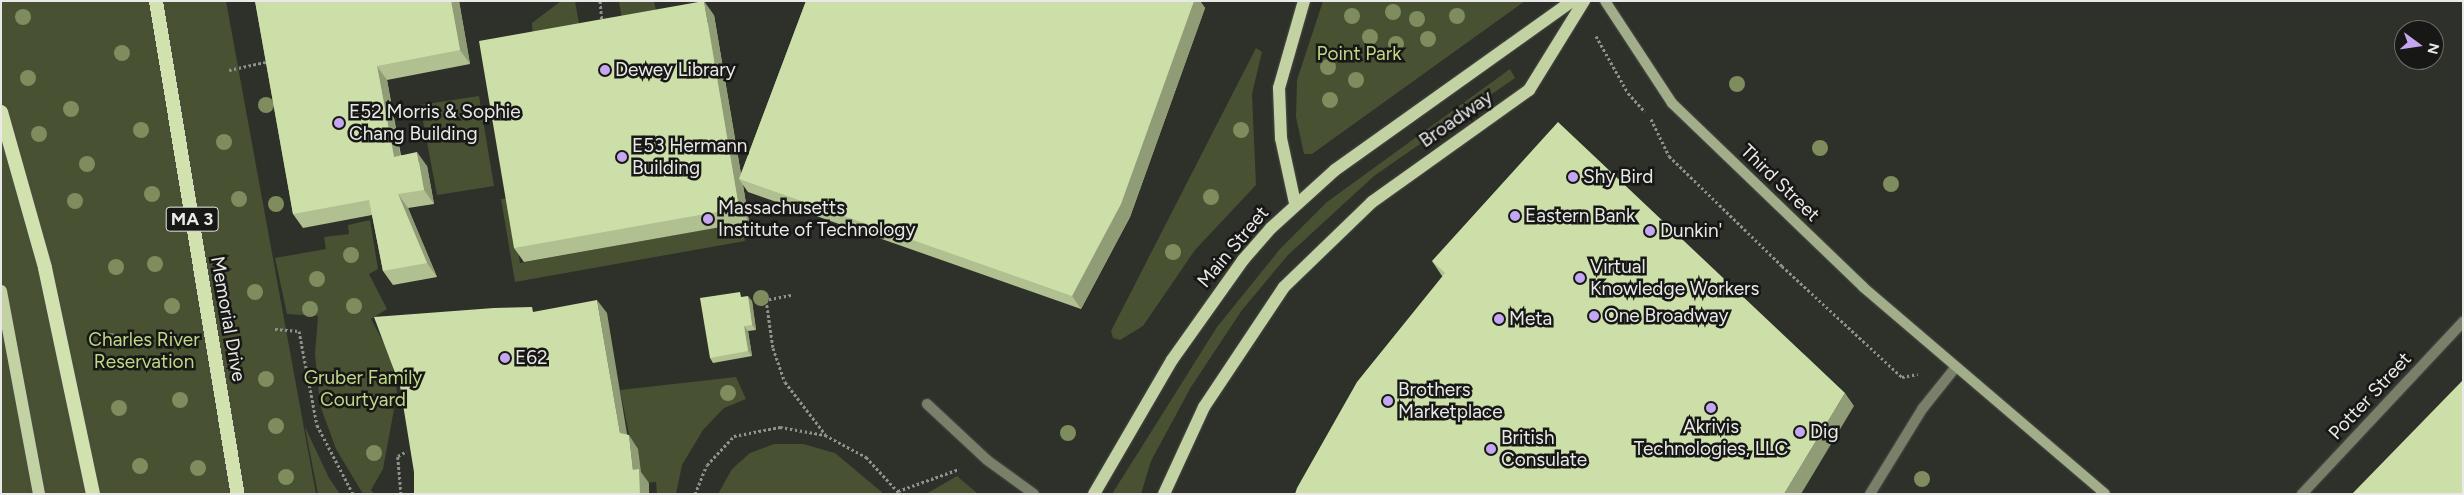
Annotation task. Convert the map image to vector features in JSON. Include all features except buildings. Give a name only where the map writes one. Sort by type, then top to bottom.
[{"type":"highway","name":"Memorial Drive","points":[[156,1],[229,436]]},
{"type":"highway","points":[[1,112],[45,268],[93,494]]},
{"type":"highway","name":"MA 3","points":[[229,436],[238,494]]},
{"type":"main road","name":"Third Street","points":[[1604,1],[1666,97],[1840,266],[1955,368],[2105,494]]},
{"type":"main road","name":"Main Street","points":[[1094,494],[1172,360],[1216,296],[1296,203],[1281,138],[1279,88],[1302,2]]},
{"type":"main road","name":"Broadway","points":[[1296,203],[1354,155],[1579,4]]},
{"type":"main road","name":"Broadway","points":[[1164,494],[1185,442],[1237,353],[1284,287],[1324,245],[1391,187],[1530,90],[1579,4]]},
{"type":"main road","points":[[1,291],[39,494]]},
{"type":"main road","name":"Memorial Drive","points":[[229,436],[243,494]]},
{"type":"street","name":"Potter Street","points":[[2302,494],[2463,322]]},
{"type":"street","points":[[1870,494],[1924,408],[1955,368]]},
{"type":"street","points":[[927,404],[987,460],[1034,494]]},
{"type":"path","points":[[600,1],[602,26]]},
{"type":"path","points":[[1579,4],[1623,85],[1650,116],[1669,156],[1902,377],[1955,368]]},
{"type":"path","points":[[229,70],[273,61]]},
{"type":"path","points":[[791,295],[766,300],[773,348],[785,382],[825,435]]},
{"type":"path","points":[[274,329],[299,331],[317,425],[353,494]]},
{"type":"path","points":[[695,494],[707,465],[734,436],[765,427],[825,435],[866,457],[899,493],[958,468],[964,473]]},
{"type":"path","points":[[401,494],[398,456],[408,451]]},
{"type":"green space","name":"Charles River Reservation","points":[[1,1],[226,1],[316,494],[1,494]]},
{"type":"green space","points":[[561,1],[575,1],[580,29],[533,40],[532,23]]},
{"type":"green space","points":[[619,1],[654,1],[656,11],[622,19]]},
{"type":"green space","name":"Point Park","points":[[1323,1],[1525,1],[1312,154],[1304,154],[1296,117],[1297,80]]},
{"type":"green space","points":[[1256,48],[1262,52],[1252,94],[1256,185],[1195,250],[1143,326],[1120,340],[1113,338],[1111,331]]},
{"type":"green space","points":[[1510,69],[1515,78],[1374,176],[1288,255],[1242,310],[1191,387],[1151,461],[1141,494],[1112,494],[1217,327],[1280,249],[1327,202]]},
{"type":"green space","points":[[479,96],[494,186],[437,195],[420,105]]},
{"type":"green space","points":[[510,198],[520,263],[741,223],[745,241],[515,282],[501,199]]},
{"type":"green space","name":"Gruber Family Courtyard","points":[[370,220],[378,269],[369,274],[387,309],[371,319],[391,356],[397,393],[383,469],[371,490],[374,494],[363,494],[336,449],[320,405],[315,354],[318,316],[287,314],[275,258],[326,249],[324,237],[349,234],[348,225]]},
{"type":"green space","points":[[736,377],[746,399],[724,408],[703,430],[682,465],[676,494],[657,494],[656,482],[639,483],[620,390]]},
{"type":"green space","points":[[305,427],[329,478],[340,494],[318,494]]},
{"type":"green space","points":[[774,444],[803,444],[835,453],[884,494],[718,494],[732,469],[750,453]]},
{"type":"green space","points":[[957,476],[978,494],[926,494]]},
{"type":"place","name":"Dewey Library","points":[[605,70]]},
{"type":"place","name":"E52 Morris & Sophie Chang Building","points":[[339,123]]},
{"type":"place","name":"E53 Hermann Building","points":[[622,157]]},
{"type":"place","name":"Shy Bird","points":[[1573,177]]},
{"type":"place","name":"Eastern Bank","points":[[1515,216]]},
{"type":"place","name":"Massachusetts Institute of Technology","points":[[708,219]]},
{"type":"place","name":"Dunkin'","points":[[1650,231]]},
{"type":"place","name":"Virtual Knowledge Workers","points":[[1580,278]]},
{"type":"place","name":"One Broadway","points":[[1594,316]]},
{"type":"place","name":"Meta","points":[[1499,319]]},
{"type":"place","name":"E62","points":[[505,358]]},
{"type":"place","name":"Brothers Marketplace","points":[[1388,401]]},
{"type":"place","name":"Akrivis Technologies, LLC","points":[[1711,408]]},
{"type":"place","name":"Dig","points":[[1800,432]]},
{"type":"place","name":"British Consulate","points":[[1491,449]]}]
